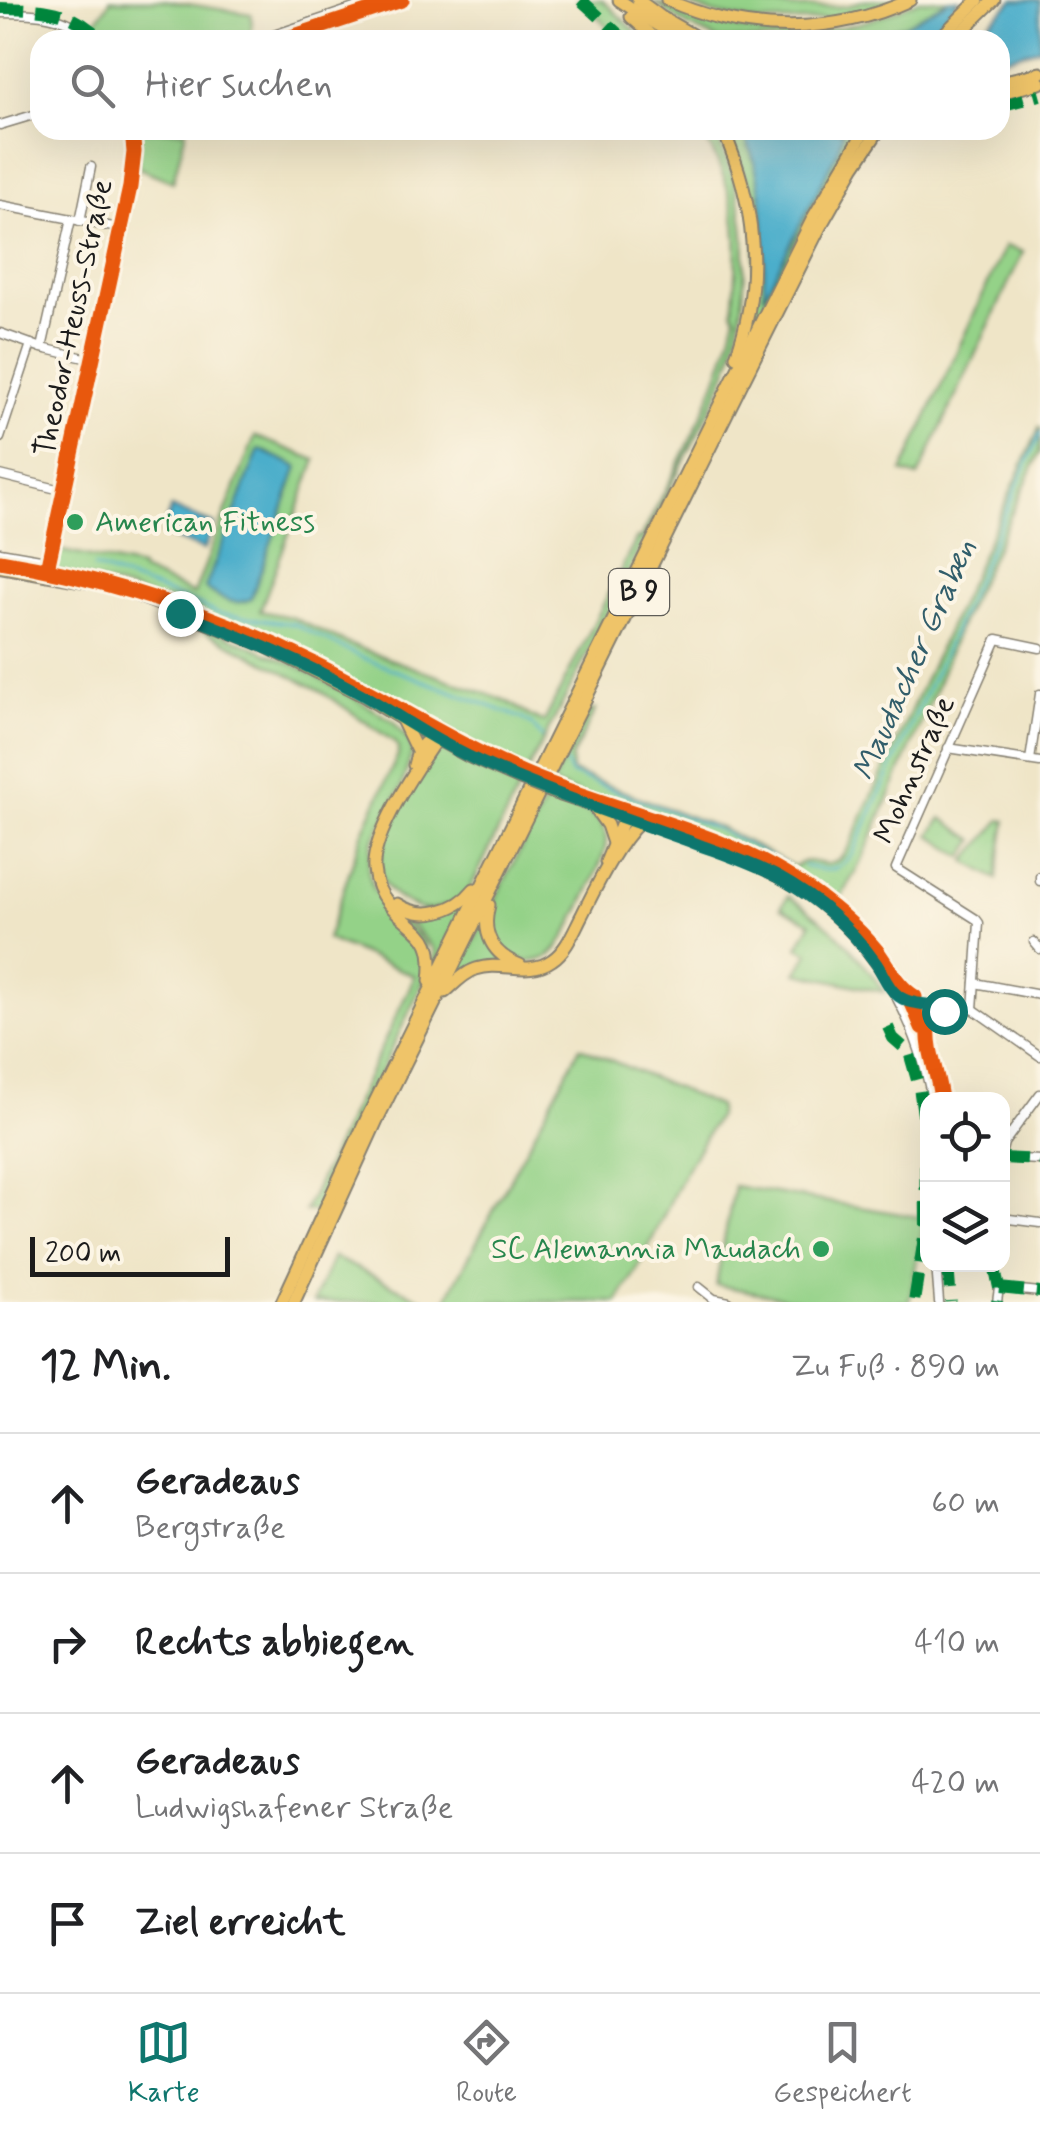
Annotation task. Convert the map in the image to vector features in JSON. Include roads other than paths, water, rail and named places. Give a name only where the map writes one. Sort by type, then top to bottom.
[{"type":"highway","points":[[616,0],[647,30]]},
{"type":"highway","points":[[616,0],[664,30]]},
{"type":"highway","points":[[638,0],[683,30]]},
{"type":"highway","points":[[667,0],[724,20],[796,27],[849,21],[910,0]]},
{"type":"highway","points":[[948,30],[978,0]]},
{"type":"highway","points":[[962,30],[994,0]]},
{"type":"highway","points":[[1010,80],[1040,73]]},
{"type":"highway","points":[[1010,91],[1040,84]]},
{"type":"highway","points":[[714,416],[742,340],[753,270],[747,201],[727,140]]},
{"type":"highway","name":"B 9","points":[[294,1302],[434,994],[714,416],[814,216],[859,140]]},
{"type":"highway","name":"B 9","points":[[493,874],[820,227],[872,140]]},
{"type":"highway","points":[[402,720],[417,751]]},
{"type":"highway","points":[[410,778],[417,751],[426,740],[435,741],[410,778],[378,844],[374,868],[382,894],[426,940],[431,952],[434,994],[475,969],[529,968],[547,963],[561,953],[634,823]]},
{"type":"highway","points":[[594,807],[607,825],[613,843]]},
{"type":"highway","points":[[604,872],[622,823],[634,823]]},
{"type":"highway","points":[[382,894],[404,909],[438,913],[468,896],[493,874]]},
{"type":"highway","points":[[493,874],[486,916],[488,938],[500,956],[529,968]]},
{"type":"highway","name":"B 9","points":[[282,1302],[366,1118],[434,994]]},
{"type":"main road","points":[[0,567],[113,587],[260,644],[363,696],[435,741],[518,779],[634,823]]},
{"type":"street","points":[[289,30],[378,0]]},
{"type":"street","points":[[0,13],[51,16],[79,30]]},
{"type":"street","points":[[0,126],[30,116]]},
{"type":"street","name":"Theodor-Heuss-Straße","points":[[43,574],[118,228],[130,166],[129,140]]},
{"type":"street","points":[[42,348],[56,283],[91,167]]},
{"type":"street","points":[[0,206],[118,228]]},
{"type":"street","points":[[0,333],[89,359]]},
{"type":"street","points":[[0,438],[31,344]]},
{"type":"street","points":[[0,475],[60,490]]},
{"type":"street","points":[[0,552],[46,560]]},
{"type":"street","name":"Mohnstraße","points":[[972,1009],[980,930],[976,919],[896,868],[997,638],[1040,648]]},
{"type":"street","points":[[948,748],[1035,762],[1040,694]]},
{"type":"street","points":[[634,823],[765,870],[832,914],[870,954],[896,995],[920,1048],[930,1092]]},
{"type":"street","points":[[975,984],[1040,995]]},
{"type":"street","points":[[896,995],[926,1006],[972,1009],[1040,1056]]},
{"type":"street","points":[[908,1018],[926,1006]]},
{"type":"street","points":[[908,1018],[919,1020],[946,1008]]},
{"type":"street","points":[[920,1048],[932,1016]]},
{"type":"street","points":[[1010,1133],[1040,1094]]},
{"type":"street","points":[[1010,1155],[1040,1160]]},
{"type":"street","points":[[1010,1219],[1040,1223]]},
{"type":"street","points":[[936,1272],[937,1299]]},
{"type":"street","points":[[996,1272],[997,1302]]},
{"type":"street","points":[[999,1288],[1037,1292],[1036,1278]]},
{"type":"street","points":[[698,1287],[714,1299],[729,1302]]},
{"type":"water","points":[[949,0],[959,0],[933,30],[889,30]]},
{"type":"water","points":[[1014,0],[1040,0],[1040,48],[1010,56],[1010,30],[980,30]]},
{"type":"water","points":[[745,140],[841,140],[764,296],[760,189]]},
{"type":"water","points":[[259,449],[298,467],[251,599],[233,602],[205,588]]},
{"type":"water","points":[[171,508],[214,524],[204,550],[162,534]]},
{"type":"waterway","name":"Maudacher Graben","points":[[804,866],[830,870],[852,855],[1040,434]]},
{"type":"waterway","points":[[94,567],[219,614],[294,624],[361,657],[521,718],[542,738]]},
{"type":"waterway","points":[[565,763],[571,774],[717,829],[787,865]]},
{"type":"place","name":"American Fitness","points":[[75,522]]},
{"type":"place","name":"SC Alemannia Maudach","points":[[821,1249]]}]
